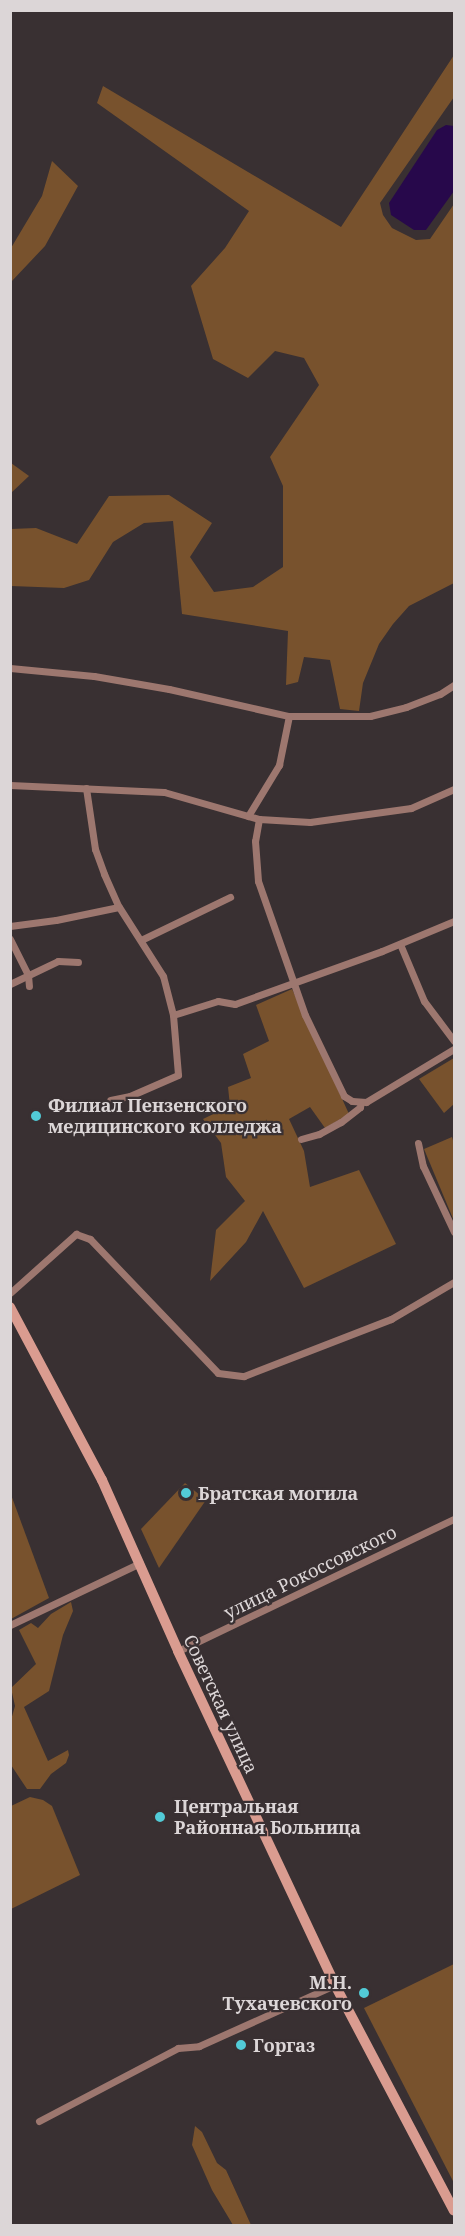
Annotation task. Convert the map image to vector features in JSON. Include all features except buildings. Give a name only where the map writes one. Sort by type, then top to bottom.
[{"type":"main road","name":"Советская улица","points":[[10,1307],[102,1480],[178,1651],[335,1985],[454,2211]]},
{"type":"street","points":[[10,668],[105,677],[289,716],[370,716],[406,708],[440,694],[454,685]]},
{"type":"street","points":[[248,816],[279,765],[289,716]]},
{"type":"street","points":[[10,785],[164,792],[259,819],[310,822],[411,808],[454,789]]},
{"type":"street","points":[[86,788],[95,849],[104,874],[119,907],[163,976],[173,1015],[178,1075],[130,1096],[110,1100]]},
{"type":"street","points":[[259,819],[255,841],[258,881],[305,1015],[344,1096],[366,1102],[454,1049]]},
{"type":"street","points":[[141,940],[230,897]]},
{"type":"street","points":[[10,926],[56,920],[119,907]]},
{"type":"street","points":[[173,1015],[218,1001],[235,1004],[400,944],[454,921]]},
{"type":"street","points":[[10,939],[28,975],[29,986]]},
{"type":"street","points":[[400,944],[424,1001],[454,1041]]},
{"type":"street","points":[[10,984],[58,961],[78,962]]},
{"type":"street","points":[[301,1138],[319,1134],[341,1122],[360,1107],[361,1102]]},
{"type":"street","points":[[418,1143],[423,1166],[454,1232]]},
{"type":"street","points":[[10,1293],[76,1234],[90,1239],[218,1373],[244,1376],[391,1319],[454,1282]]},
{"type":"street","name":"улица Рокоссовского","points":[[178,1651],[454,1519]]},
{"type":"street","points":[[10,1625],[140,1563]]},
{"type":"street","points":[[39,2121],[178,2048],[199,2046],[335,1985]]},
{"type":"shaded area","points":[[454,55],[454,97],[380,203],[383,215],[392,228],[416,240],[430,239],[454,204],[454,583],[409,606],[393,624],[379,644],[363,683],[359,711],[340,709],[330,660],[304,657],[298,682],[286,685],[288,631],[182,614],[173,521],[144,523],[113,542],[89,580],[64,588],[11,586],[11,529],[36,528],[77,544],[109,496],[169,495],[212,523],[190,557],[214,592],[253,587],[283,567],[283,486],[270,457],[319,385],[304,358],[275,351],[248,378],[213,359],[191,286],[225,248],[249,211],[97,103],[103,86],[341,227]]},
{"type":"shaded area","points":[[446,125],[454,126],[454,191],[426,230],[414,230],[391,215],[389,203],[437,130]]},
{"type":"shaded area","points":[[52,161],[78,186],[45,246],[11,282],[11,248],[42,196]]},
{"type":"shaded area","points":[[11,463],[29,476],[10,493]]},
{"type":"shaded area","points":[[292,989],[349,1114],[325,1128],[310,1107],[289,1119],[304,1151],[310,1187],[359,1170],[396,1244],[304,1288],[263,1211],[246,1242],[210,1281],[216,1230],[245,1201],[226,1177],[221,1143],[203,1119],[230,1106],[228,1087],[251,1078],[243,1054],[269,1041],[256,1005]]},
{"type":"shaded area","points":[[454,1058],[454,1104],[444,1113],[419,1079]]},
{"type":"shaded area","points":[[452,1137],[454,1144],[454,1221],[424,1149]]},
{"type":"shaded area","points":[[185,1483],[206,1500],[159,1568],[141,1529]]},
{"type":"shaded area","points":[[10,1492],[49,1598],[11,1619],[10,1619]]},
{"type":"shaded area","points":[[71,1602],[73,1611],[63,1635],[49,1691],[24,1707],[48,1761],[68,1750],[69,1755],[66,1763],[51,1774],[40,1789],[27,1789],[11,1765],[11,1720],[15,1706],[11,1688],[36,1664],[19,1630],[31,1623],[38,1628],[51,1614]]},
{"type":"shaded area","points":[[30,1797],[43,1800],[52,1806],[80,1875],[11,1909],[11,1806]]},
{"type":"shaded area","points":[[454,1964],[454,2183],[364,2008]]},
{"type":"shaded area","points":[[195,2126],[202,2132],[217,2163],[226,2170],[251,2225],[233,2225],[212,2190],[192,2145]]},
{"type":"place","name":"Филиал Пензенского медицинского колледжа","points":[[36,1116]]},
{"type":"place","name":"Братская могила","points":[[186,1493]]},
{"type":"place","name":"Центральная Районная Больница","points":[[160,1817]]},
{"type":"place","name":"М.Н. Тухачевского","points":[[364,1993]]},
{"type":"place","name":"Горгаз","points":[[241,2045]]}]
